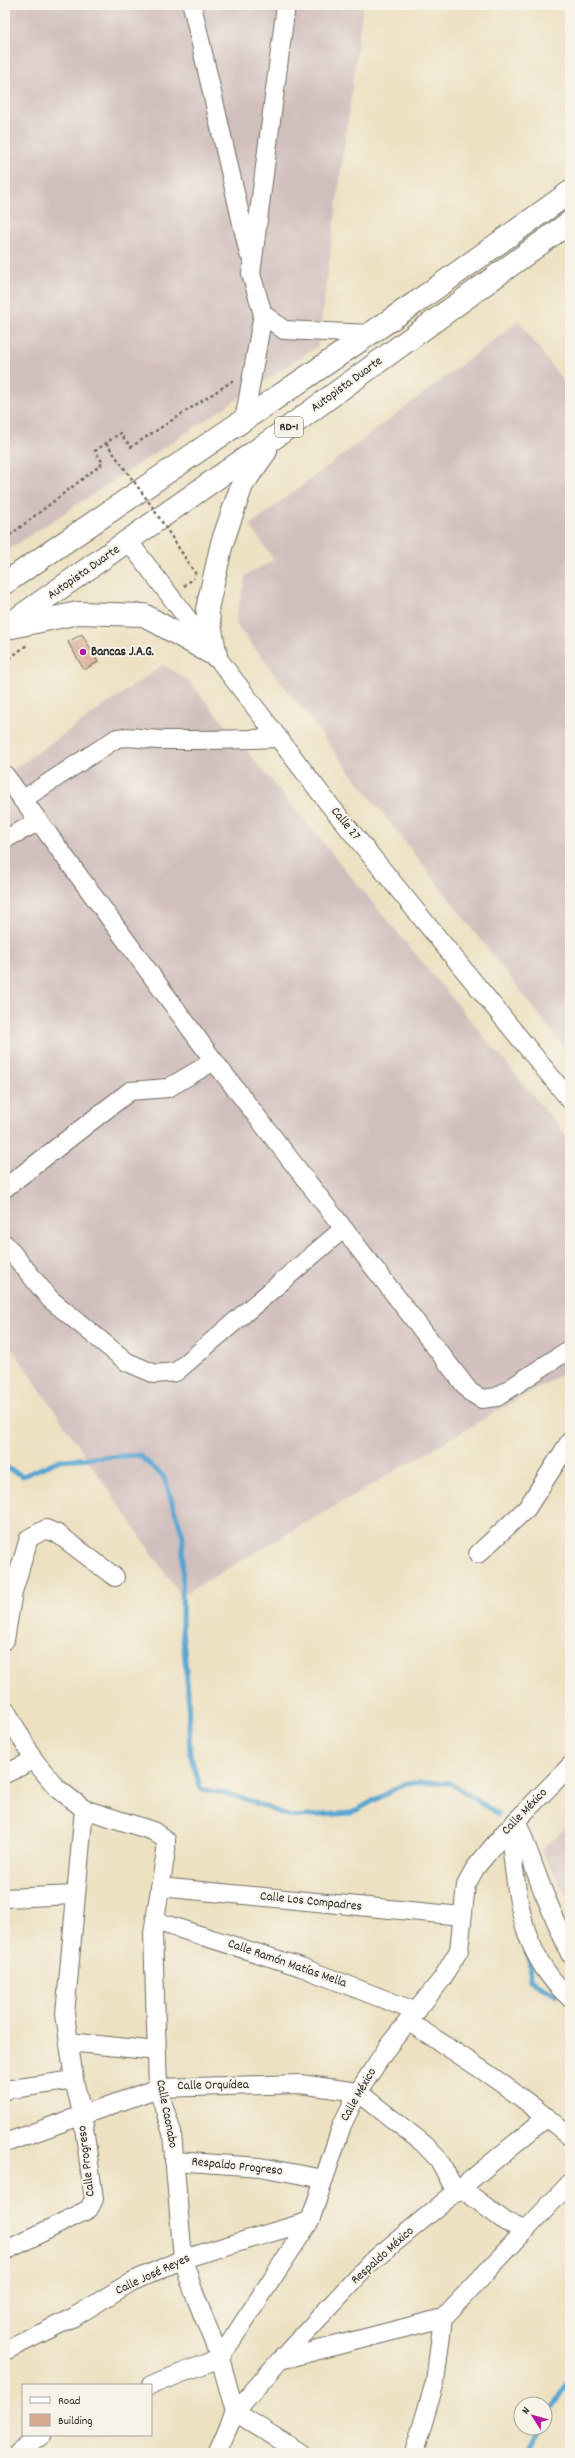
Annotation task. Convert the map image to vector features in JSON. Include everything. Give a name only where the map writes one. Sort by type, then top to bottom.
[{"type":"highway","name":"RD-1","points":[[5,583],[370,334],[570,192]]},
{"type":"highway","name":"Autopista Duarte","points":[[5,628],[129,542],[274,438],[570,222]]},
{"type":"highway","points":[[216,656],[207,609],[222,543],[242,485],[274,438]]},
{"type":"highway","points":[[5,628],[78,613],[144,615],[216,656]]},
{"type":"street","points":[[192,5],[252,265]]},
{"type":"street","points":[[244,421],[263,314],[251,274],[286,5]]},
{"type":"street","points":[[263,314],[284,330],[370,334]]},
{"type":"street","name":"Calle 27","points":[[129,542],[333,810],[570,1100]]},
{"type":"street","points":[[22,800],[117,738],[126,736],[148,740],[227,741],[278,738]]},
{"type":"street","points":[[5,775],[214,1061],[470,1392],[482,1399],[497,1397],[570,1349]]},
{"type":"street","points":[[5,839],[38,822]]},
{"type":"street","points":[[5,1188],[130,1091],[168,1088],[214,1061]]},
{"type":"street","points":[[5,1244],[50,1299],[127,1362],[155,1374],[176,1372],[343,1229]]},
{"type":"street","points":[[478,1554],[527,1508],[570,1441]]},
{"type":"street","points":[[5,1640],[13,1592],[29,1538],[46,1529],[58,1534],[115,1577]]},
{"type":"street","points":[[5,1709],[34,1760],[57,1788],[84,1809]]},
{"type":"street","points":[[5,1774],[34,1760]]},
{"type":"street","name":"Calle México","points":[[220,2358],[310,2221],[342,2125],[358,2092],[390,2046],[442,1979],[459,1950],[466,1885],[486,1853],[570,1766]]},
{"type":"street","name":"Calle Caonabo","points":[[84,1809],[153,1831],[166,1840],[166,1851],[153,1933],[158,2088],[172,2133],[183,2259],[194,2293],[220,2358]]},
{"type":"street","name":"Calle Progreso","points":[[5,2251],[89,2209],[94,2199],[82,2114],[74,2080],[65,2014],[84,1809]]},
{"type":"street","points":[[510,1827],[540,1885],[570,1954]]},
{"type":"street","points":[[510,1827],[522,1920],[538,1962],[557,1986],[570,1998]]},
{"type":"street","name":"Calle Los Compadres","points":[[160,1887],[462,1916]]},
{"type":"street","points":[[5,1898],[75,1895]]},
{"type":"street","name":"Calle Ramón Matías Mella","points":[[155,1921],[301,1967],[413,2017],[547,2117],[570,2137]]},
{"type":"street","points":[[69,2042],[157,2051]]},
{"type":"street","points":[[5,2090],[74,2080]]},
{"type":"street","name":"Calle Orquídea","points":[[5,2143],[82,2114],[158,2088],[300,2084],[358,2092]]},
{"type":"street","points":[[358,2092],[424,2144],[439,2160],[459,2190],[506,2222],[526,2230]]},
{"type":"street","name":"Respaldo México","points":[[235,2412],[280,2360],[370,2263],[547,2117]]},
{"type":"street","name":"Respaldo Progreso","points":[[174,2161],[260,2167],[324,2179]]},
{"type":"street","points":[[280,2360],[444,2318],[570,2183]]},
{"type":"street","name":"Calle José Reyes","points":[[5,2351],[74,2317],[131,2282],[183,2259],[310,2221]]},
{"type":"street","points":[[414,2453],[435,2382],[444,2318]]},
{"type":"street","points":[[152,2386],[220,2358],[235,2412],[217,2453]]},
{"type":"street","points":[[235,2412],[301,2453]]},
{"type":"street","points":[[18,2453],[41,2436]]},
{"type":"path","points":[[5,539],[103,463],[95,451],[106,443],[120,434],[131,448],[254,367]]},
{"type":"path","points":[[106,443],[198,576]]},
{"type":"shaded area","points":[[5,5],[363,5],[318,346],[5,552]]},
{"type":"shaded area","points":[[519,321],[570,391],[570,1055],[235,623],[246,575],[274,560],[250,525]]},
{"type":"shaded area","points":[[163,665],[187,679],[570,1140],[570,1369],[181,1596],[5,1338],[5,775]]},
{"type":"shaded area","points":[[570,1824],[570,1900],[541,1850]]},
{"type":"building","name":"Bancas J.A.G.","points":[[82,634],[98,662],[84,670],[68,642]]},
{"type":"waterway","points":[[5,1467],[23,1476],[60,1460],[139,1455],[164,1477],[183,1536],[182,1628],[188,1692],[190,1754],[201,1789],[238,1796],[291,1817],[351,1813],[406,1783],[450,1783],[498,1814]]},
{"type":"waterway","points":[[529,1954],[530,1980],[556,1995]]},
{"type":"waterway","points":[[553,2406],[570,2378]]},
{"type":"waterway","points":[[527,2453],[536,2436]]},
{"type":"place","name":"Bancas J.A.G.","points":[[83,652]]}]
